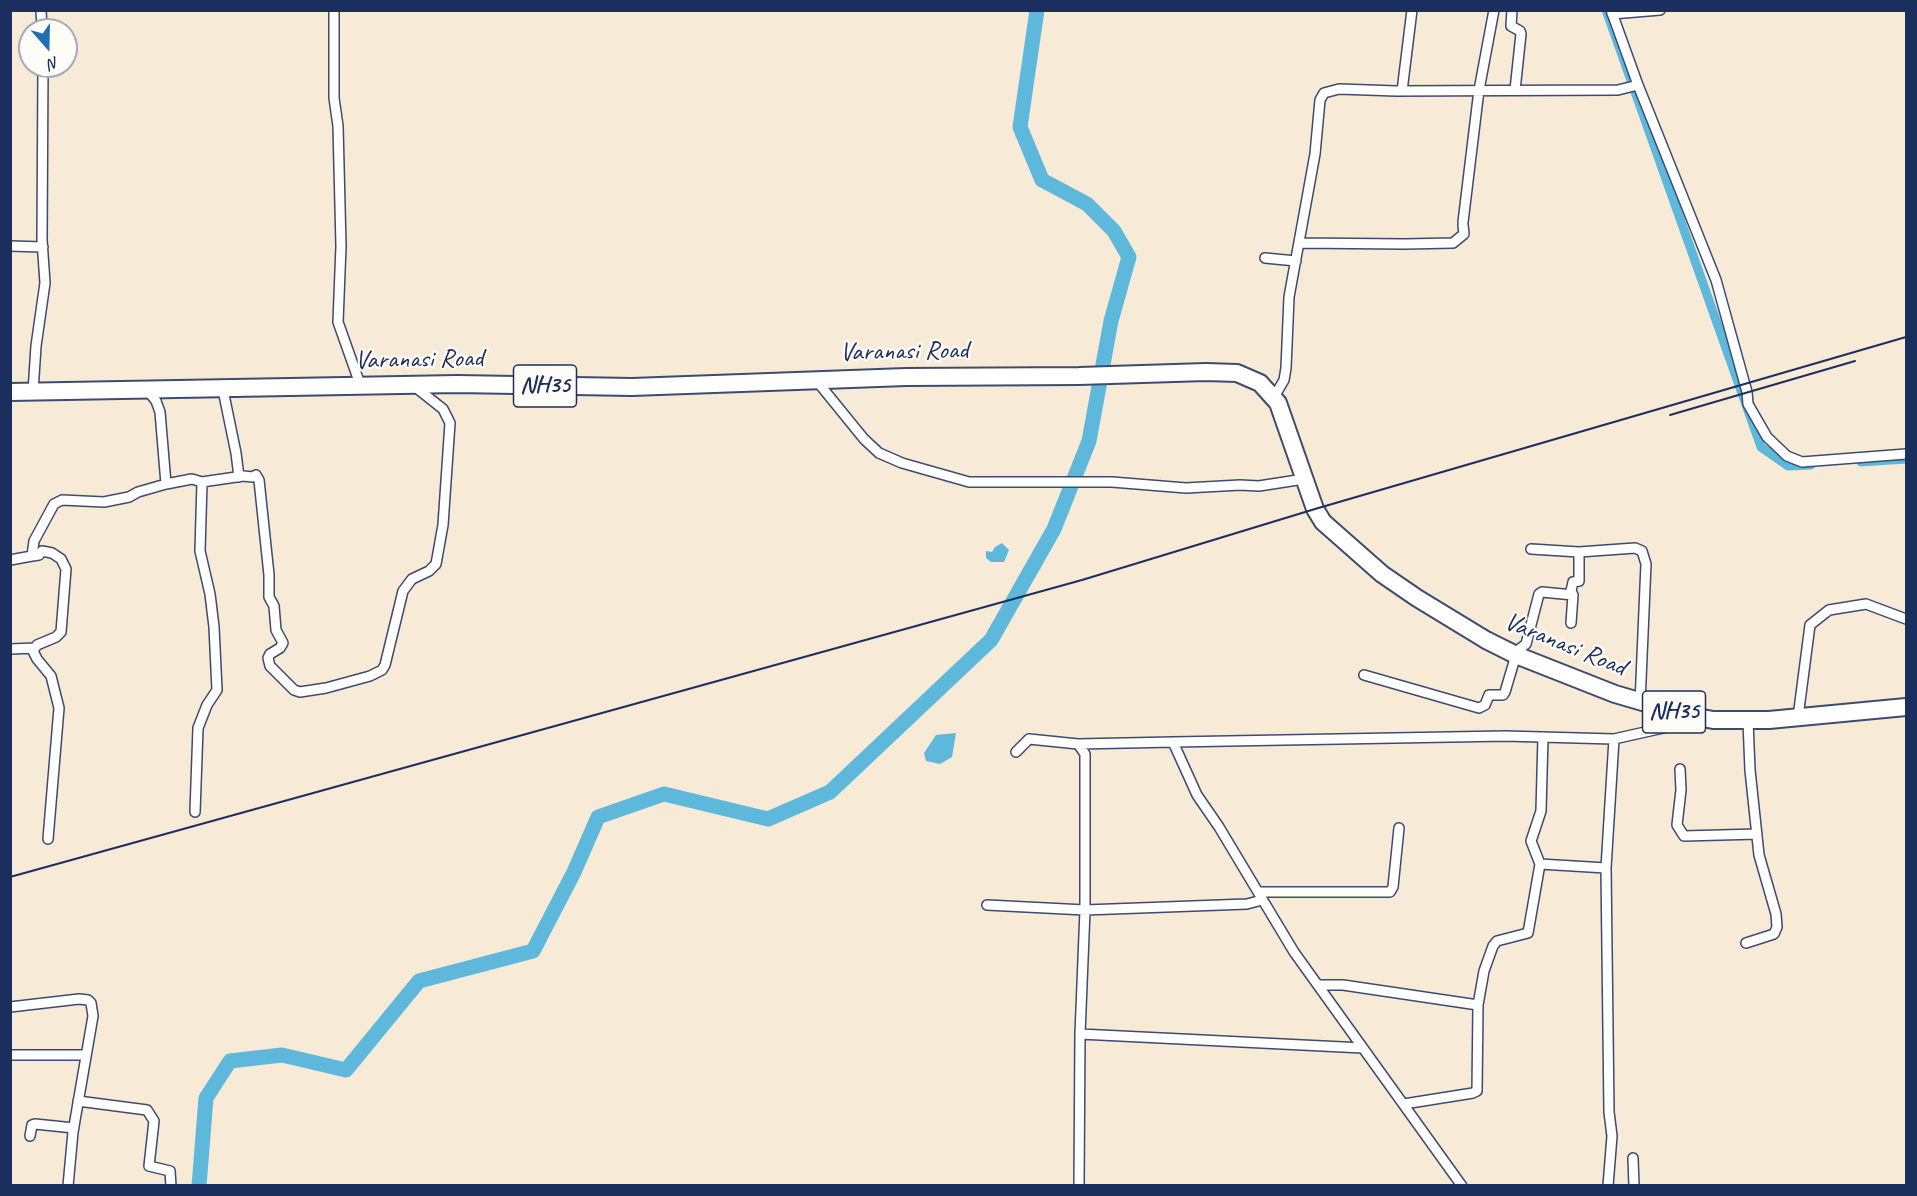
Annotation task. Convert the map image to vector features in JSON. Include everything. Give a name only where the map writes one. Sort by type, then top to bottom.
[{"type":"highway","name":"Varanasi Road","points":[[10,392],[223,390],[412,384],[632,387],[906,377],[1079,376],[1206,372],[1237,373],[1260,383],[1274,397]]},
{"type":"highway","name":"NH35","points":[[1274,397],[1295,447],[1304,479]]},
{"type":"highway","name":"Varanasi Road","points":[[1304,479],[1318,516],[1335,534],[1382,574],[1417,598],[1486,640],[1515,654],[1640,703],[1713,720],[1748,721],[1906,707]]},
{"type":"street","points":[[334,10],[334,98],[338,126],[341,246],[338,322],[361,387]]},
{"type":"street","points":[[1402,91],[1412,10]]},
{"type":"street","points":[[1299,243],[1453,243],[1464,234],[1463,224],[1479,90],[1494,10]]},
{"type":"street","points":[[1512,10],[1511,26],[1521,34],[1515,90]]},
{"type":"street","points":[[1660,10],[1612,12],[1636,86],[1716,280],[1747,392],[1748,404],[1767,437],[1787,456],[1802,462],[1906,454]]},
{"type":"street","points":[[33,392],[36,346],[44,295],[43,78]]},
{"type":"street","points":[[1274,397],[1284,380],[1286,368],[1288,306],[1315,154],[1321,96],[1333,89],[1402,91],[1624,89],[1636,86]]},
{"type":"street","points":[[10,246],[43,247]]},
{"type":"street","points":[[1265,258],[1296,261]]},
{"type":"street","points":[[816,380],[869,444],[885,457],[969,482],[1112,482],[1186,488],[1240,484],[1259,486],[1304,479]]},
{"type":"street","points":[[32,556],[34,541],[52,507],[58,501],[104,502],[192,479],[202,482],[256,475],[260,480],[269,597],[274,606],[276,630],[283,643],[280,648],[270,654],[268,658],[270,666],[294,690],[300,692],[326,688],[376,674],[385,665],[403,591],[412,579],[429,571],[436,564],[444,520],[450,423],[443,409],[412,384]]},
{"type":"street","points":[[147,390],[156,401],[160,412],[166,484]]},
{"type":"street","points":[[223,390],[239,477]]},
{"type":"street","points":[[195,812],[198,728],[207,705],[217,690],[210,594],[200,551],[202,482]]},
{"type":"street","points":[[1531,549],[1579,552],[1635,548],[1642,551],[1645,557],[1640,703]]},
{"type":"street","points":[[10,560],[39,555],[42,551],[52,553],[64,564],[66,575],[61,632],[56,638],[35,648],[10,649]]},
{"type":"street","points":[[1571,623],[1573,595],[1571,591],[1573,582],[1580,581],[1579,552]]},
{"type":"street","points":[[1364,675],[1479,708],[1485,705],[1489,694],[1503,695],[1505,692],[1515,654],[1526,644],[1539,594],[1542,592],[1573,595]]},
{"type":"street","points":[[1798,717],[1810,625],[1829,610],[1866,604],[1906,619]]},
{"type":"street","points":[[35,648],[34,654],[51,676],[59,708],[48,840]]},
{"type":"street","points":[[1016,753],[1029,739],[1078,744],[1504,736],[1614,738],[1672,726],[1688,715]]},
{"type":"street","points":[[1746,943],[1774,934],[1777,927],[1776,914],[1759,855],[1750,770],[1748,721]]},
{"type":"street","points":[[1404,1104],[1473,1093],[1477,1090],[1478,1005],[1484,971],[1493,946],[1501,939],[1528,933],[1540,864],[1531,841],[1541,811],[1543,738]]},
{"type":"street","points":[[1608,1185],[1612,1136],[1609,1112],[1606,868],[1614,738]]},
{"type":"street","points":[[1173,742],[1197,795],[1294,952],[1462,1185]]},
{"type":"street","points":[[1078,744],[1085,754],[1086,910],[1080,1034],[1079,1185]]},
{"type":"street","points":[[1680,770],[1681,790],[1677,825],[1684,836],[1757,834]]},
{"type":"street","points":[[987,905],[1086,910],[1247,904],[1261,896],[1390,892],[1393,887],[1399,828]]},
{"type":"street","points":[[1540,864],[1606,868]]},
{"type":"street","points":[[1318,985],[1343,984],[1478,1005]]},
{"type":"street","points":[[10,1007],[79,999],[88,1000],[93,1009],[74,1128],[68,1185]]},
{"type":"street","points":[[1080,1034],[1363,1048]]},
{"type":"street","points":[[10,1055],[86,1055]]},
{"type":"street","points":[[78,1101],[147,1110],[154,1121],[148,1166],[170,1171],[171,1185]]},
{"type":"street","points":[[30,1136],[32,1125],[35,1124],[74,1128]]},
{"type":"street","points":[[1634,1158],[1634,1185]]},
{"type":"water","points":[[1002,543],[1009,550],[1004,562],[991,562],[986,558],[986,551],[992,552]]},
{"type":"water","points":[[956,733],[952,757],[940,764],[926,761],[924,753],[936,735]]},
{"type":"waterway","points":[[199,1186],[206,1098],[230,1061],[282,1055],[346,1070],[419,981],[533,951],[574,872],[598,817],[664,794],[768,819],[830,792],[991,640],[1054,529],[1089,441],[1111,321],[1129,257],[1114,231],[1087,204],[1042,180],[1020,127],[1037,10]]},
{"type":"waterway","points":[[1606,10],[1761,447],[1788,466],[1811,465]]},
{"type":"waterway","points":[[1861,462],[1906,459]]},
{"type":"railway","points":[[10,877],[1082,580],[1315,509],[1906,337]]},
{"type":"railway","points":[[1670,415],[1855,361]]}]
